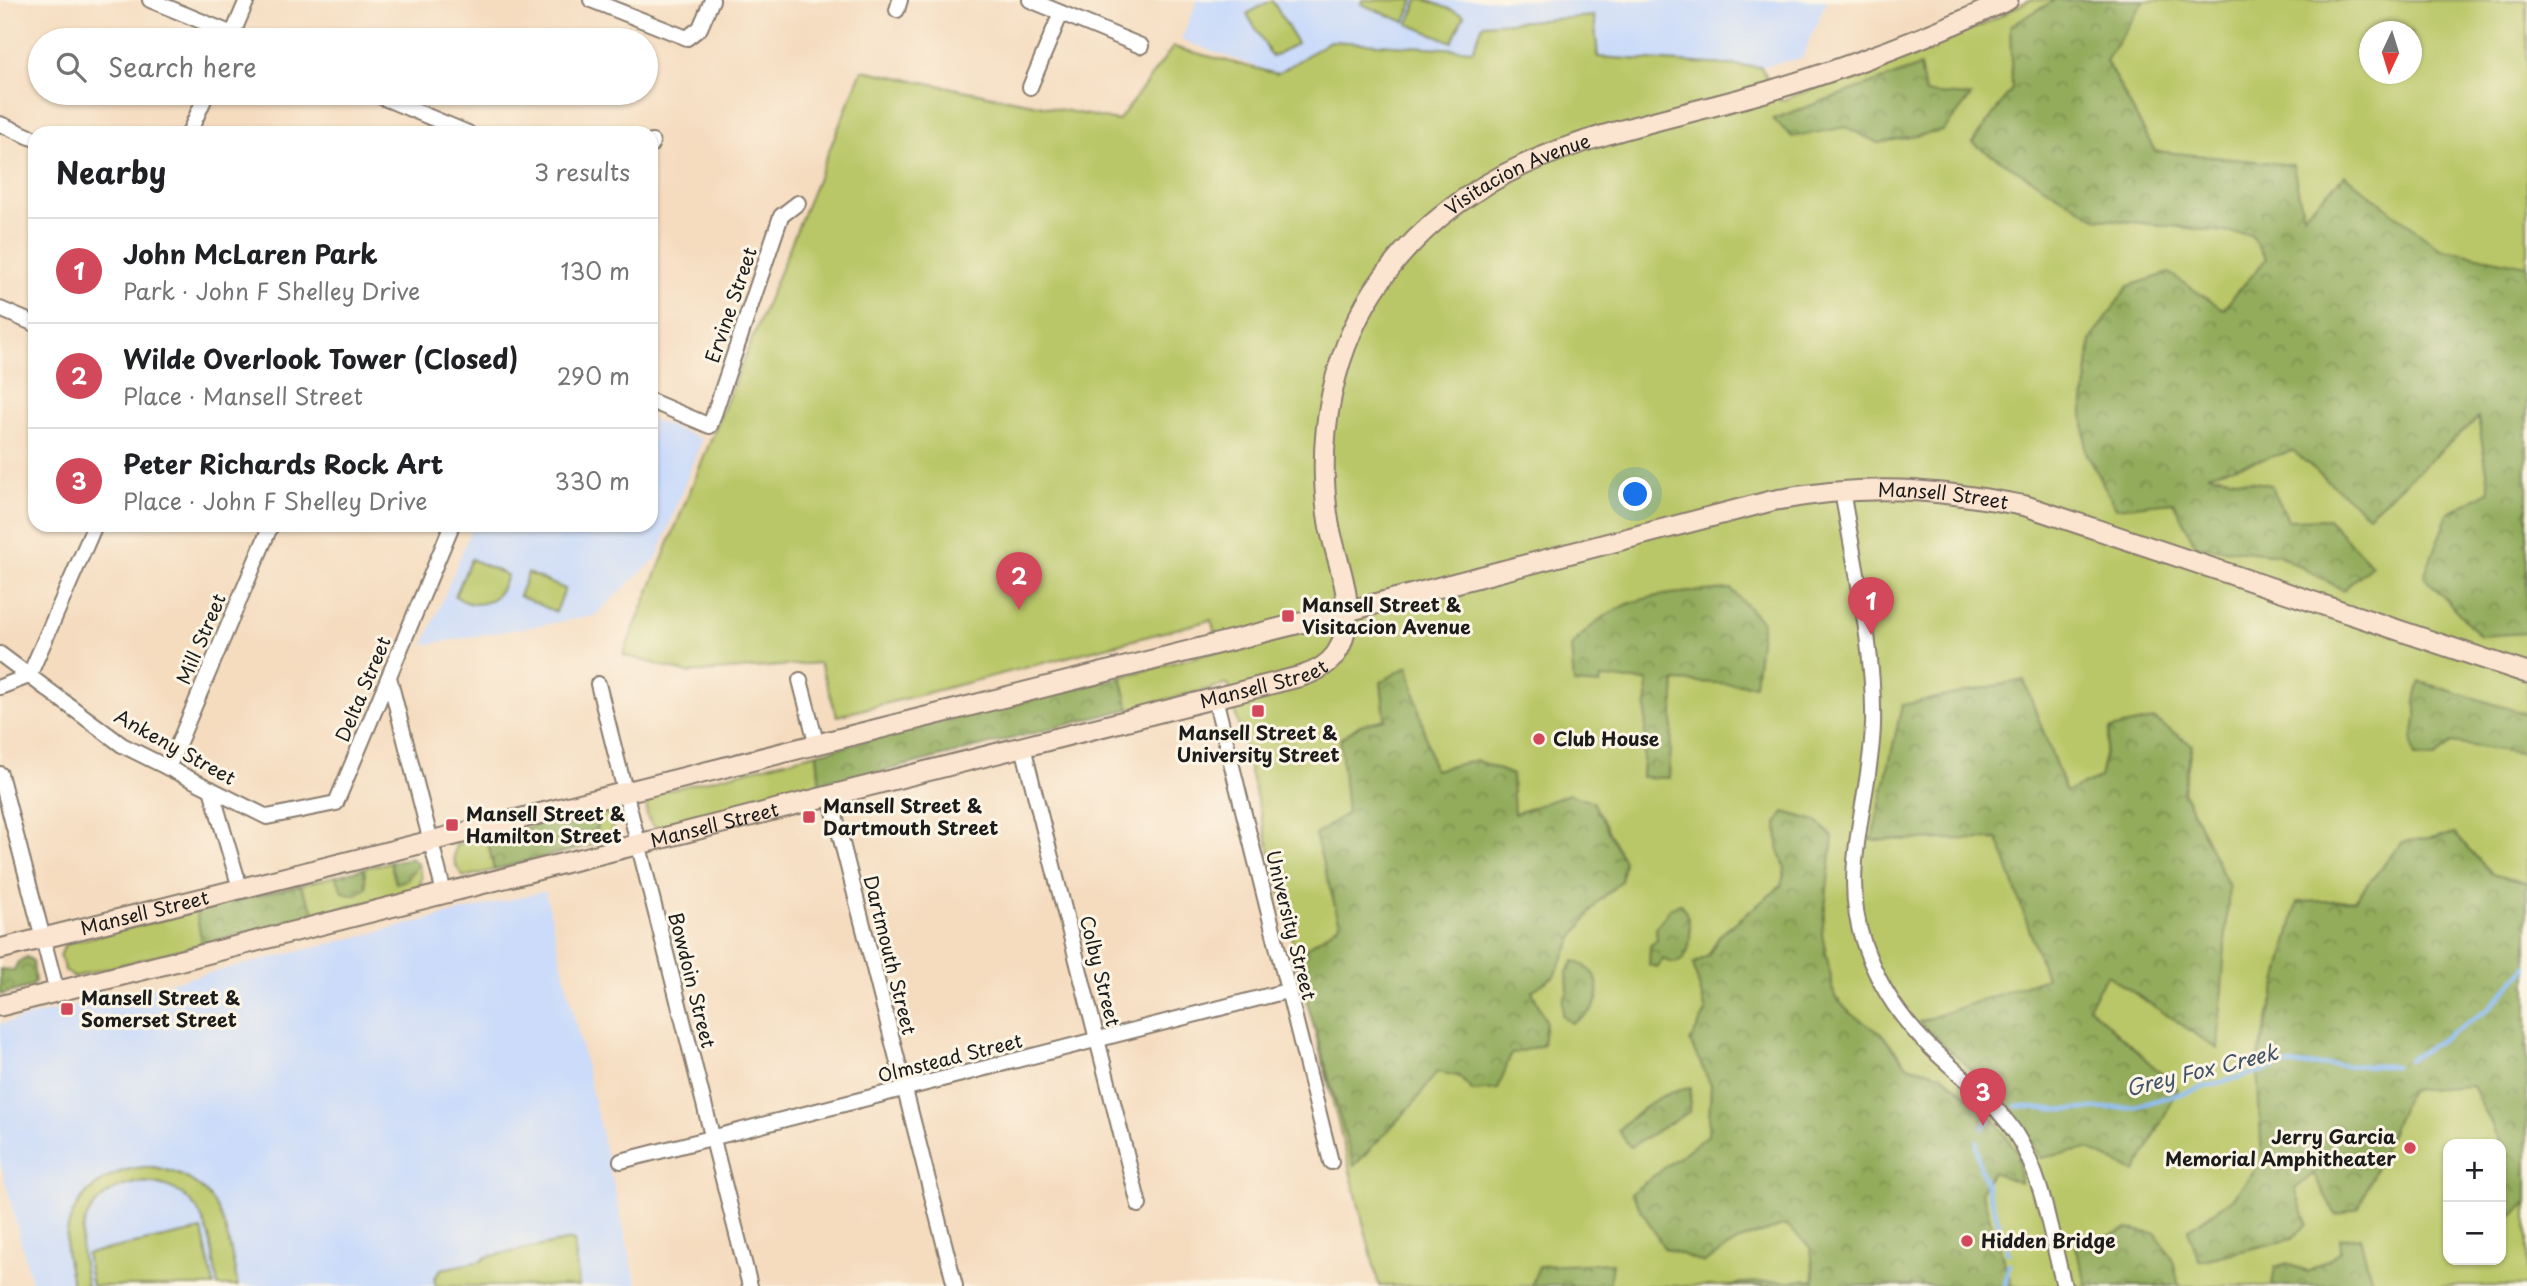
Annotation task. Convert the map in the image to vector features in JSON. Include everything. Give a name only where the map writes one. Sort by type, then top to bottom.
[{"type":"street","points":[[150,0],[211,28]]},
{"type":"street","points":[[235,28],[247,0]]},
{"type":"street","points":[[591,0],[657,28]]},
{"type":"street","points":[[658,29],[680,38],[693,36],[700,28],[712,0]]},
{"type":"street","points":[[1030,0],[1141,46]]},
{"type":"street","name":"Visitacion Avenue","points":[[1348,611],[1326,499],[1325,446],[1331,397],[1345,348],[1368,300],[1399,257],[1434,220],[1477,188],[1531,160],[1800,81],[1907,43],[2008,0]]},
{"type":"street","points":[[1030,87],[1061,13]]},
{"type":"street","points":[[192,126],[202,105]]},
{"type":"street","points":[[401,105],[451,126]]},
{"type":"street","points":[[0,124],[28,136]]},
{"type":"street","name":"Ervine Street","points":[[658,404],[710,426],[781,216],[798,203]]},
{"type":"street","points":[[0,309],[28,321]]},
{"type":"street","name":"Mansell Street","points":[[0,949],[816,742],[1348,611],[1771,501],[1842,489],[1909,488],[1956,493],[2026,506],[2527,673]]},
{"type":"street","points":[[1842,489],[1873,699],[1870,763],[1852,867],[1853,892],[1862,941],[1871,965],[1898,1010],[1931,1048],[1998,1110],[2026,1152],[2042,1195],[2064,1286]]},
{"type":"street","points":[[0,687],[29,676],[92,532]]},
{"type":"street","name":"Mill Street","points":[[168,768],[268,532]]},
{"type":"street","name":"Delta Street","points":[[267,817],[336,803],[449,532]]},
{"type":"street","name":"Mansell Street","points":[[0,1006],[1302,676],[1324,667],[1339,651],[1348,611]]},
{"type":"street","name":"Ankeny Street","points":[[0,654],[122,745],[267,817]]},
{"type":"street","points":[[389,677],[444,893]]},
{"type":"street","points":[[800,680],[816,742]]},
{"type":"street","name":"Bowdoin Street","points":[[598,684],[750,1286]]},
{"type":"street","name":"University Street","points":[[1215,698],[1331,1162]]},
{"type":"street","name":"Colby Street","points":[[1023,747],[1139,1205]]},
{"type":"street","points":[[0,774],[57,992]]},
{"type":"street","points":[[211,789],[240,888]]},
{"type":"street","name":"Dartmouth Street","points":[[830,796],[955,1286]]},
{"type":"street","name":"Olmstead Street","points":[[621,1161],[1287,991]]},
{"type":"shaded area","points":[[1197,0],[1827,0],[1802,58],[1761,67],[1330,41],[1277,74],[1181,40]]},
{"type":"shaded area","points":[[658,422],[702,439],[657,558],[594,616],[424,645],[470,532],[658,532]]},
{"type":"shaded area","points":[[545,891],[637,1286],[32,1286],[0,1161],[0,1024]]},
{"type":"green space","points":[[1272,0],[1297,43],[1272,57],[1247,14]]},
{"type":"green space","points":[[1362,0],[1414,0],[1405,22],[1361,4]]},
{"type":"green space","points":[[1418,0],[1427,0],[1464,15],[1452,42],[1408,24]]},
{"type":"green space","points":[[2029,0],[2527,0],[2527,1286],[1379,1286],[1228,684],[1129,709],[1121,677],[1220,650],[1211,620],[837,716],[820,663],[688,673],[623,655],[862,70],[1118,121],[1173,47],[1277,74],[1330,41],[1473,50],[1483,24],[1594,16],[1598,57],[1761,67],[1780,101],[1983,25]]},
{"type":"green space","points":[[2055,0],[2144,0],[2106,61],[2155,151],[2293,165],[2303,215],[2345,175],[2439,248],[2527,266],[2527,633],[2480,636],[2424,576],[2448,514],[2490,490],[2478,418],[2368,515],[2293,451],[2207,474],[2271,485],[2288,520],[2328,519],[2372,565],[2343,590],[2279,555],[2196,546],[2173,502],[2116,508],[2086,452],[2083,411],[2091,340],[2128,286],[2169,273],[2223,309],[2266,259],[2251,235],[2096,218],[1972,143],[2012,89],[2010,26]]},
{"type":"green space","points":[[1920,66],[1925,93],[1971,96],[1943,131],[1878,143],[1846,127],[1792,137],[1773,119]]},
{"type":"green space","points":[[471,559],[507,575],[494,598],[480,604],[472,604],[455,596]]},
{"type":"green space","points":[[528,573],[565,589],[556,612],[519,596]]},
{"type":"green space","points":[[1731,589],[1762,622],[1755,685],[1675,681],[1669,778],[1642,777],[1648,681],[1601,678],[1600,685],[1574,683],[1571,647],[1606,615],[1643,599],[1684,592]]},
{"type":"green space","points":[[1408,666],[1434,770],[1476,760],[1512,775],[1514,814],[1569,794],[1593,802],[1624,861],[1621,881],[1597,903],[1572,940],[1554,976],[1532,991],[1546,1021],[1543,1045],[1511,1054],[1498,1089],[1473,1091],[1458,1076],[1437,1072],[1413,1104],[1354,1166],[1294,957],[1340,924],[1315,835],[1347,813],[1340,739],[1360,725],[1385,719],[1381,682]]},
{"type":"green space","points":[[1121,677],[1129,709],[820,787],[817,753]]},
{"type":"green space","points":[[2024,680],[2066,792],[2100,778],[2110,729],[2154,719],[2192,745],[2183,791],[2229,887],[2218,1049],[2107,975],[2088,1006],[2178,1089],[2136,1172],[2088,1149],[2041,1158],[1999,1095],[1919,1022],[2046,978],[1998,839],[1872,840],[1902,705]]},
{"type":"green space","points":[[2421,682],[2527,714],[2527,754],[2451,743],[2435,758],[2415,757],[2412,741],[2416,697]]},
{"type":"green space","points":[[817,753],[820,787],[656,828],[647,817],[648,795]]},
{"type":"green space","points":[[603,807],[612,822],[611,840],[569,851],[597,829],[592,810]]},
{"type":"green space","points":[[592,810],[597,828],[569,851],[494,870],[487,837]]},
{"type":"green space","points":[[1784,812],[1816,821],[1833,837],[1822,934],[1835,997],[1850,1013],[1882,1034],[1907,1065],[1941,1074],[1994,1119],[2018,1154],[2020,1183],[1992,1172],[1981,1191],[2012,1286],[1733,1286],[1740,1283],[1814,1280],[1811,1248],[1786,1225],[1740,1240],[1704,1263],[1664,1248],[1631,1193],[1708,1135],[1711,1085],[1690,1042],[1706,1012],[1693,964],[1708,956],[1720,935],[1781,886],[1785,869],[1778,846],[1777,824]]},
{"type":"green space","points":[[2455,834],[2492,874],[2527,883],[2527,1204],[2506,1221],[2506,1139],[2499,1139],[2472,1086],[2409,1090],[2359,1207],[2336,1215],[2313,1174],[2295,1189],[2307,1224],[2292,1239],[2199,1261],[2188,1230],[2232,1199],[2262,1162],[2257,1064],[2297,902],[2355,900],[2402,842]]},
{"type":"green space","points":[[487,837],[494,870],[464,877],[455,862],[456,845]]},
{"type":"green space","points":[[411,858],[418,864],[407,880],[396,883],[390,862]]},
{"type":"green space","points":[[390,862],[396,882],[407,880],[418,864],[422,878],[419,889],[316,915],[300,885],[336,876],[343,892],[366,888],[364,868]]},
{"type":"green space","points":[[364,868],[366,888],[355,895],[343,892],[336,876]]},
{"type":"green space","points":[[300,885],[316,915],[202,944],[196,911]]},
{"type":"green space","points":[[1680,904],[1689,921],[1690,944],[1687,953],[1674,963],[1663,959],[1658,967],[1649,965],[1650,946],[1657,939],[1656,928],[1671,907]]},
{"type":"green space","points":[[196,911],[202,944],[74,977],[65,971],[60,956],[65,944]]},
{"type":"green space","points":[[27,957],[33,961],[35,982],[30,987],[0,995],[0,969],[14,970],[18,962]]},
{"type":"green space","points":[[1574,961],[1593,974],[1598,992],[1591,1011],[1571,1023],[1562,1015],[1563,999],[1568,992],[1567,972]]},
{"type":"green space","points":[[1691,1088],[1689,1112],[1630,1147],[1618,1130],[1660,1098]]},
{"type":"green space","points":[[153,1167],[176,1173],[194,1182],[217,1209],[230,1245],[238,1286],[218,1286],[209,1236],[196,1208],[182,1195],[166,1186],[149,1183],[131,1184],[114,1190],[100,1200],[89,1214],[81,1239],[87,1286],[73,1286],[66,1242],[74,1211],[94,1187],[107,1178],[137,1168]]},
{"type":"green space","points":[[2128,1229],[2156,1234],[2173,1260],[2179,1286],[2087,1286],[2075,1247]]},
{"type":"green space","points":[[202,1230],[214,1286],[92,1286],[86,1254]]},
{"type":"green space","points":[[2360,1237],[2373,1286],[2272,1286],[2275,1267],[2287,1263],[2308,1272],[2341,1251],[2340,1238]]},
{"type":"green space","points":[[574,1241],[579,1286],[436,1286],[434,1279],[441,1269]]},
{"type":"green space","points":[[1612,1263],[1609,1286],[1531,1286],[1539,1266]]},
{"type":"waterway","name":"Grey Fox Creek","points":[[2409,1060],[2489,1009],[2527,967]]},
{"type":"waterway","name":"Grey Fox Creek","points":[[2017,1106],[2061,1110],[2133,1107],[2283,1065],[2395,1066]]},
{"type":"waterway","name":"Grey Fox Creek","points":[[1983,1128],[1990,1119]]},
{"type":"waterway","name":"Grey Fox Creek","points":[[1977,1141],[1978,1159],[2008,1252]]},
{"type":"waterway","name":"Grey Fox Creek","points":[[2005,1286],[2009,1264]]},
{"type":"place","name":"Wilde Overlook Tower (Closed)","points":[[1019,610]]},
{"type":"place","name":"Mansell Street & Visitacion Avenue","points":[[1288,616]]},
{"type":"place","name":"John McLaren Park","points":[[1871,635]]},
{"type":"place","name":"Mansell Street & University Street","points":[[1258,711]]},
{"type":"place","name":"Club House","points":[[1539,739]]},
{"type":"place","name":"Mansell Street & Dartmouth Street","points":[[809,817]]},
{"type":"place","name":"Mansell Street & Hamilton Street","points":[[452,825]]},
{"type":"place","name":"Mansell Street & Somerset Street","points":[[67,1009]]},
{"type":"place","name":"Peter Richards Rock Art","points":[[1983,1126]]},
{"type":"place","name":"Jerry Garcia Memorial Amphitheater","points":[[2410,1148]]},
{"type":"place","name":"Hidden Bridge","points":[[1967,1241]]}]
